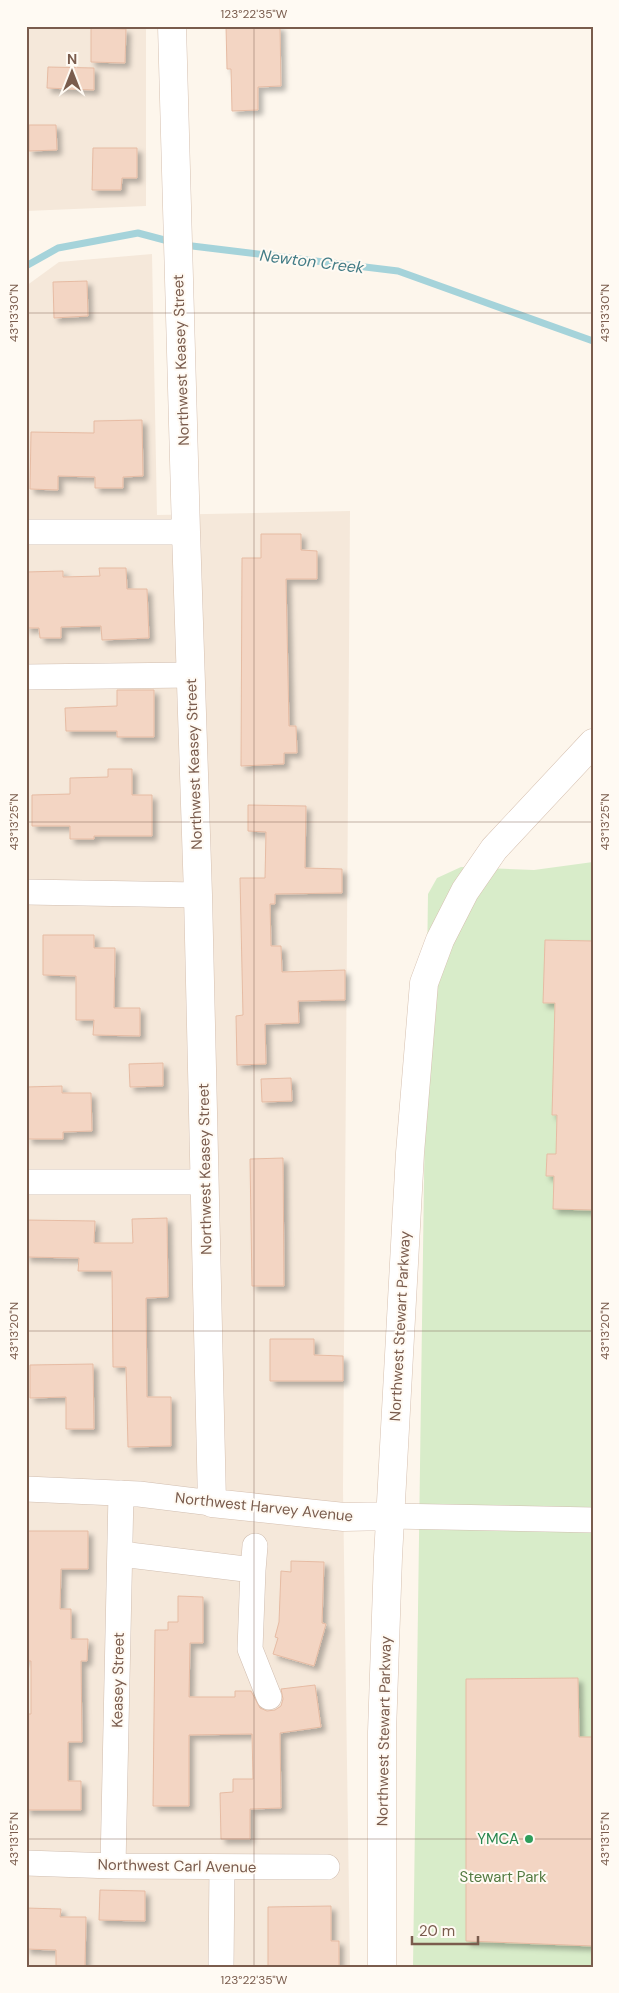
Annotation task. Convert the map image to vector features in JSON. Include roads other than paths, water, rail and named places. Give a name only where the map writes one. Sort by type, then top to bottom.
[{"type":"street","name":"Northwest Keasey Street","points":[[172,26],[198,895],[212,1503]]},
{"type":"street","points":[[26,532],[186,532]]},
{"type":"street","points":[[26,677],[191,675]]},
{"type":"street","name":"Northwest Stewart Parkway","points":[[382,1967],[382,1732],[390,1516],[410,1144],[424,983],[440,940],[465,891],[494,849],[593,743]]},
{"type":"street","points":[[26,892],[198,895]]},
{"type":"street","points":[[26,1182],[205,1182]]},
{"type":"street","name":"Northwest Harvey Avenue","points":[[26,1489],[121,1493],[344,1517],[390,1516],[593,1520]]},
{"type":"street","name":"Keasey Street","points":[[113,1866],[121,1493]]},
{"type":"street","points":[[120,1554],[254,1558],[250,1649],[269,1697]]},
{"type":"street","name":"Northwest Carl Avenue","points":[[26,1863],[113,1866],[327,1867]]},
{"type":"street","points":[[221,1967],[222,1867]]},
{"type":"waterway","name":"Newton Creek","points":[[26,266],[58,248],[138,233],[172,242]]},
{"type":"waterway","name":"Newton Creek","points":[[184,245],[398,271],[593,341]]},
{"type":"place","name":"YMCA","points":[[529,1839]]},
{"type":"park label","name":"Stewart Park","points":[[503,1877]]}]
